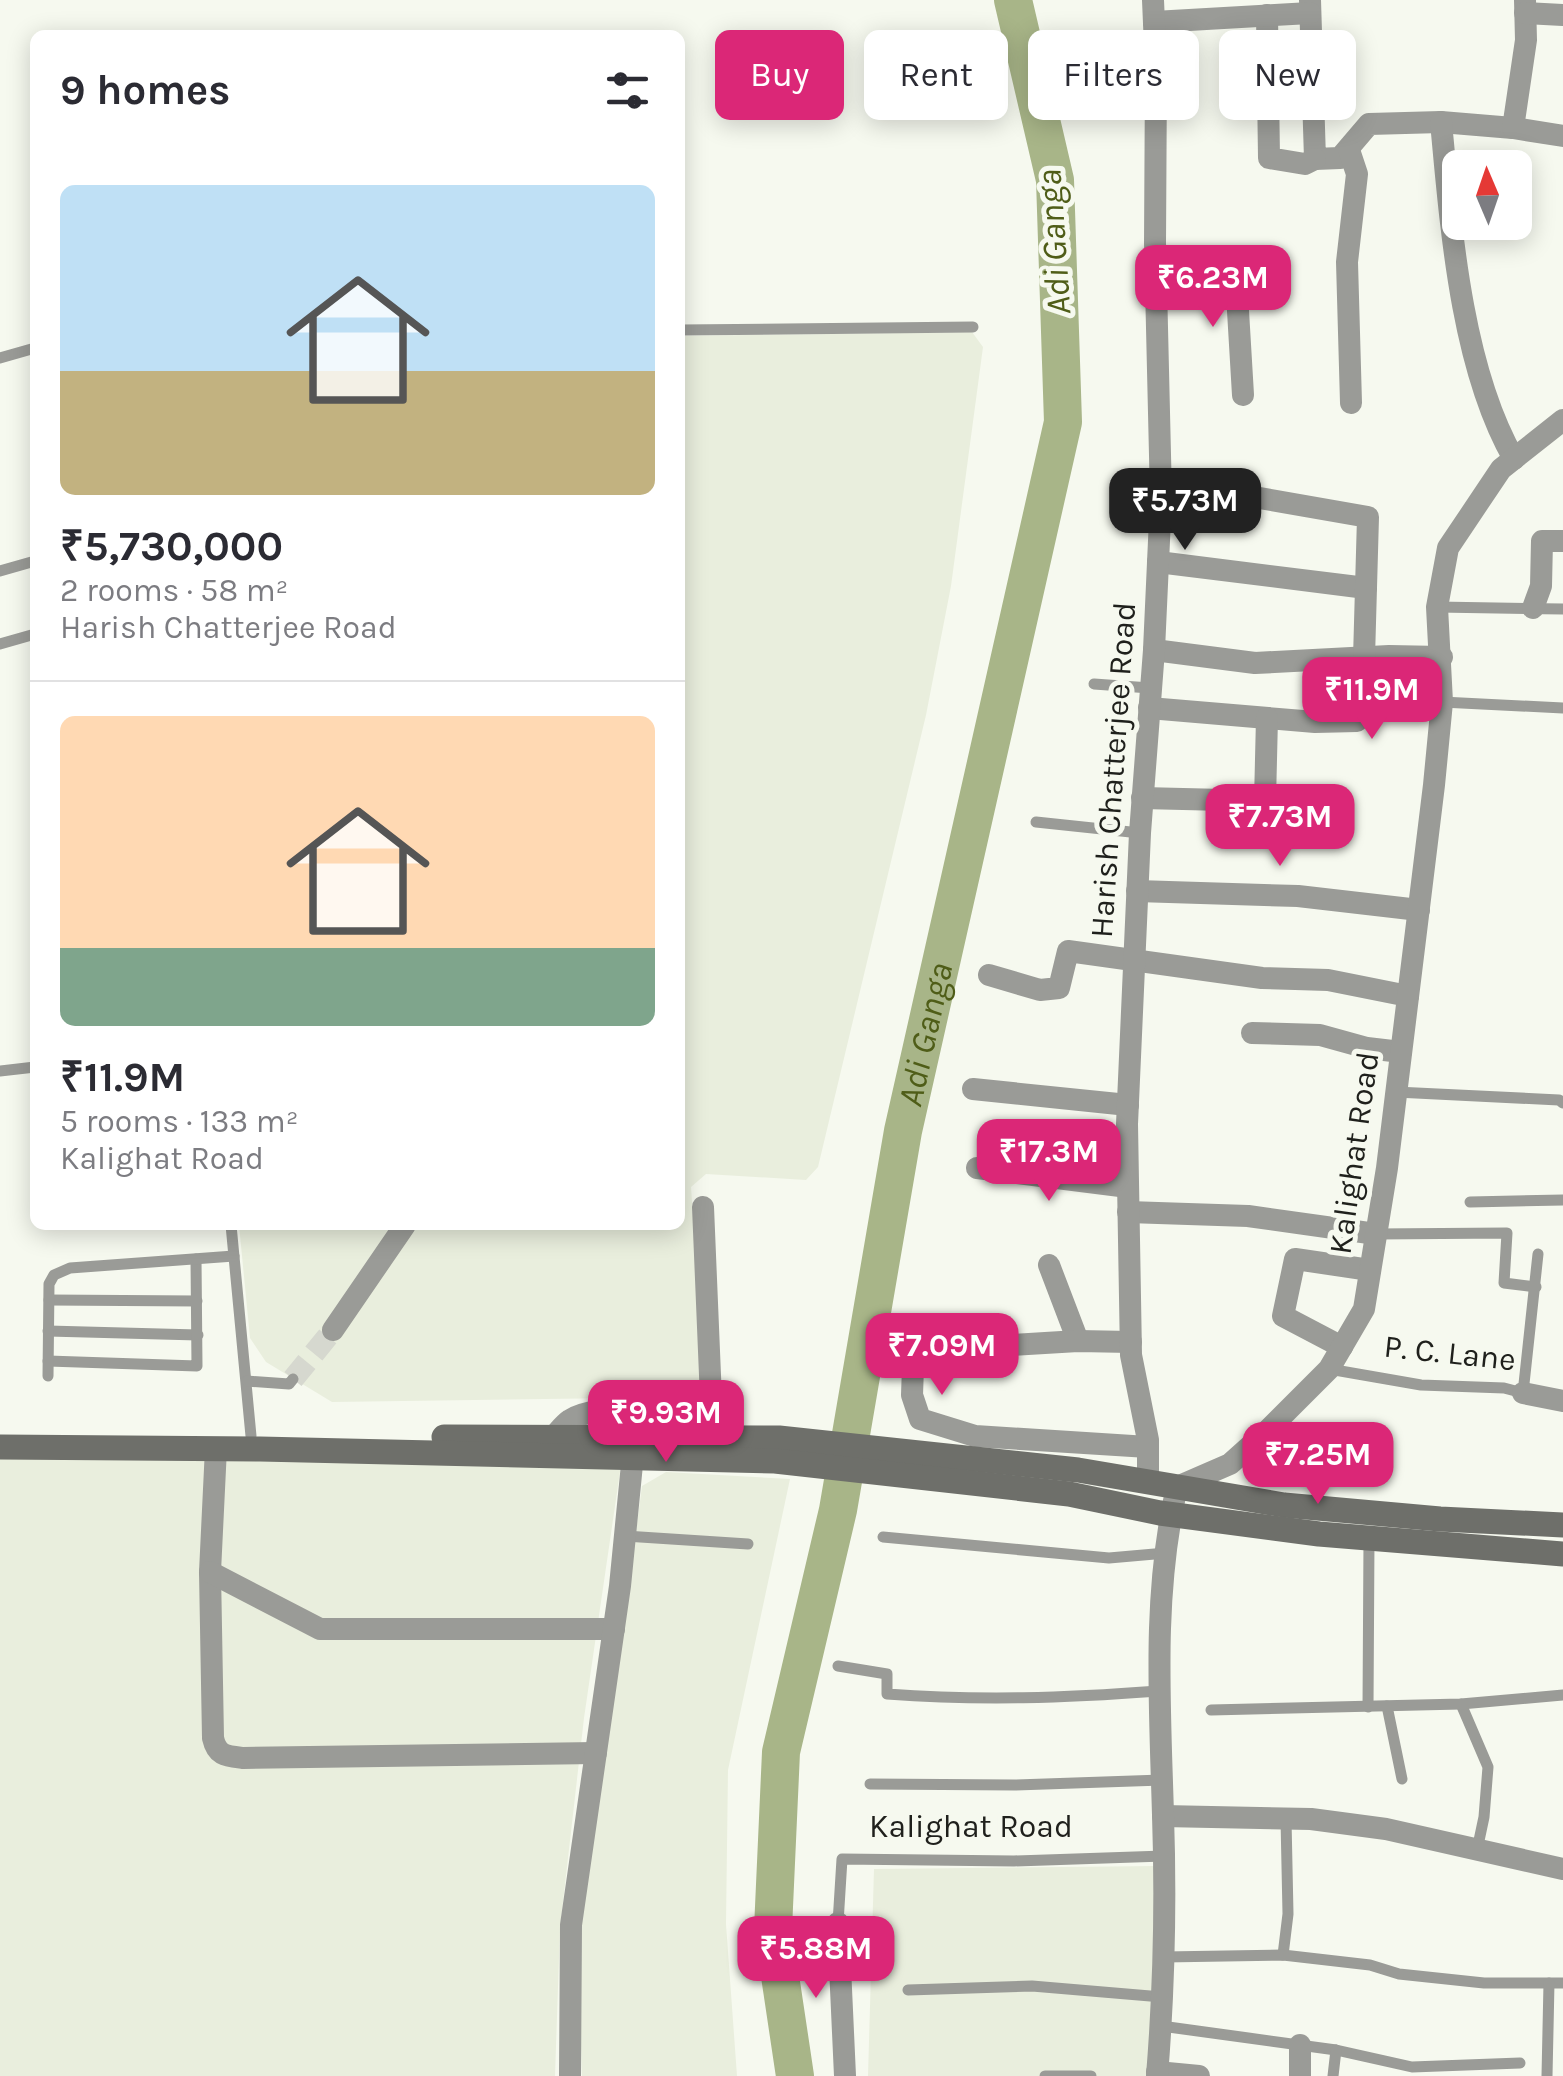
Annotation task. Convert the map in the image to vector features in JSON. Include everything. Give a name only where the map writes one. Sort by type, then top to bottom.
[{"type":"main road","points":[[0,1436],[553,1437],[626,1450]]},
{"type":"main road","points":[[0,1447],[777,1449],[1073,1482],[1148,1482],[1284,1506],[1563,1525]]},
{"type":"main road","points":[[1073,1482],[1171,1514],[1368,1539],[1563,1554]]},
{"type":"street","points":[[1153,11],[1267,15],[1310,6],[1315,159]]},
{"type":"street","points":[[1513,128],[1526,40],[1525,7],[1563,16]]},
{"type":"street","name":"Harish Chatterjee Road","points":[[1148,1482],[1148,1448],[1131,1342],[1128,1106],[1161,488],[1153,11]]},
{"type":"street","points":[[1267,15],[1269,158],[1305,164],[1315,159],[1340,158],[1369,124],[1441,122],[1563,136]]},
{"type":"street","points":[[1441,122],[1449,210],[1470,337],[1482,392],[1514,459]]},
{"type":"street","points":[[1349,150],[1357,174],[1347,262],[1351,403]]},
{"type":"street","points":[[1157,292],[1237,294],[1243,395]]},
{"type":"street","name":"Kalighat Road","points":[[1177,1487],[1230,1464],[1329,1369],[1364,1309],[1396,1092],[1442,702],[1437,608],[1448,548],[1501,468],[1563,420]]},
{"type":"street","points":[[1150,698],[1267,718],[1358,721],[1364,658],[1368,517],[1231,493],[1161,488]]},
{"type":"street","points":[[1534,608],[1541,586],[1542,541],[1563,541]]},
{"type":"street","points":[[1158,562],[1366,588]]},
{"type":"street","points":[[1154,650],[1255,664],[1442,657]]},
{"type":"street","points":[[1142,798],[1266,802],[1267,718]]},
{"type":"street","points":[[1137,890],[1298,896],[1418,910]]},
{"type":"street","points":[[989,974],[1040,990],[1058,988],[1068,951],[1262,978],[1328,980],[1408,996]]},
{"type":"street","points":[[1252,1033],[1320,1034],[1367,1048],[1401,1052]]},
{"type":"street","points":[[973,1089],[1128,1106]]},
{"type":"street","points":[[977,1168],[1128,1186]]},
{"type":"street","points":[[553,1437],[572,1418],[612,1410],[691,1407],[711,1398],[702,1207]]},
{"type":"street","points":[[1128,1212],[1248,1216],[1376,1234]]},
{"type":"street","points":[[333,1330],[402,1230]]},
{"type":"street","points":[[1342,1347],[1283,1316],[1295,1259],[1370,1270]]},
{"type":"street","points":[[1048,1264],[1078,1341]]},
{"type":"street","points":[[1131,1342],[1078,1341],[935,1354],[913,1367],[912,1395],[920,1419],[975,1436],[1148,1448]]},
{"type":"street","name":"P. C. Lane","points":[[1523,1393],[1563,1402]]},
{"type":"street","points":[[216,1448],[210,1572],[213,1738],[222,1756],[596,1753]]},
{"type":"street","points":[[570,2076],[571,1925],[625,1536],[626,1450]]},
{"type":"street","points":[[1177,1487],[1166,1553],[1158,1692],[1164,1956],[1157,2074],[1199,2076]]},
{"type":"street","points":[[210,1572],[320,1630],[614,1629]]},
{"type":"street","points":[[1163,1816],[1286,1819],[1386,1829],[1563,1869]]},
{"type":"street","points":[[838,1923],[845,2076]]},
{"type":"street","points":[[1300,2045],[1300,2076]]},
{"type":"lane","points":[[685,330],[973,326]]},
{"type":"lane","points":[[0,358],[30,349]]},
{"type":"lane","points":[[0,570],[30,562]]},
{"type":"lane","points":[[1437,608],[1563,609]]},
{"type":"lane","points":[[0,644],[30,635]]},
{"type":"lane","points":[[1094,684],[1150,698]]},
{"type":"lane","points":[[1442,702],[1563,708]]},
{"type":"lane","points":[[1036,822],[1140,833]]},
{"type":"lane","points":[[0,1071],[30,1068]]},
{"type":"lane","points":[[1396,1092],[1563,1103]]},
{"type":"lane","points":[[1470,1202],[1563,1200]]},
{"type":"lane","points":[[231,1230],[251,1436]]},
{"type":"lane","points":[[1376,1234],[1507,1233],[1504,1283],[1536,1287]]},
{"type":"lane","points":[[1523,1393],[1538,1254]]},
{"type":"lane","points":[[48,1376],[49,1284],[54,1275],[70,1268],[234,1256]]},
{"type":"lane","points":[[48,1361],[191,1367],[199,1361],[196,1259]]},
{"type":"lane","points":[[49,1300],[197,1301]]},
{"type":"lane","points":[[48,1331],[198,1335]]},
{"type":"lane","name":"P. C. Lane","points":[[1329,1369],[1421,1384],[1504,1388],[1523,1393]]},
{"type":"lane","points":[[247,1381],[289,1384],[294,1378]]},
{"type":"lane","points":[[625,1536],[748,1544]]},
{"type":"lane","points":[[882,1537],[1109,1558],[1166,1553]]},
{"type":"lane","points":[[1368,1539],[1368,1707]]},
{"type":"lane","points":[[838,1666],[887,1674],[887,1694],[959,1700],[1036,1700],[1158,1692]]},
{"type":"lane","points":[[1211,1710],[1461,1704],[1563,1695]]},
{"type":"lane","points":[[1461,1704],[1488,1766],[1477,1850]]},
{"type":"lane","points":[[1387,1706],[1402,1779]]},
{"type":"lane","points":[[870,1784],[1015,1786],[1162,1780]]},
{"type":"lane","points":[[1283,1956],[1288,1914],[1286,1819]]},
{"type":"lane","name":"Kalighat Road","points":[[838,1923],[842,1859],[1014,1861],[1164,1856]]},
{"type":"lane","points":[[1164,1956],[1283,1956],[1370,1965],[1399,1974],[1484,1982],[1556,1983],[1546,2076]]},
{"type":"lane","points":[[908,1990],[1032,1986],[1162,1997]]},
{"type":"lane","points":[[1161,2026],[1336,2050],[1411,2071],[1520,2062]]},
{"type":"lane","points":[[1333,2076],[1336,2050]]},
{"type":"lane","points":[[1044,2076],[1091,2076]]},
{"type":"shaded area","points":[[972,332],[983,347],[951,586],[926,715],[818,1167],[806,1180],[706,1174],[691,1187],[703,1383],[692,1397],[332,1402],[266,1362],[250,1338],[239,1230],[685,1230],[685,336]]},
{"type":"shaded area","points":[[0,1454],[621,1465],[584,1718],[560,1928],[555,2076],[0,2076]]},
{"type":"shaded area","points":[[666,1472],[790,1479],[728,1770],[726,1924],[737,2076],[582,2076],[577,1925],[642,1486]]},
{"type":"shaded area","points":[[1155,1866],[1158,1929],[1148,2076],[868,2076],[874,1869]]},
{"type":"waterway","name":"Adi Ganga","points":[[795,2076],[773,1929],[781,1752],[838,1510],[903,1131],[1063,422],[1055,180],[1013,0]]},
{"type":"tunnel","points":[[293,1379],[333,1330]]}]
